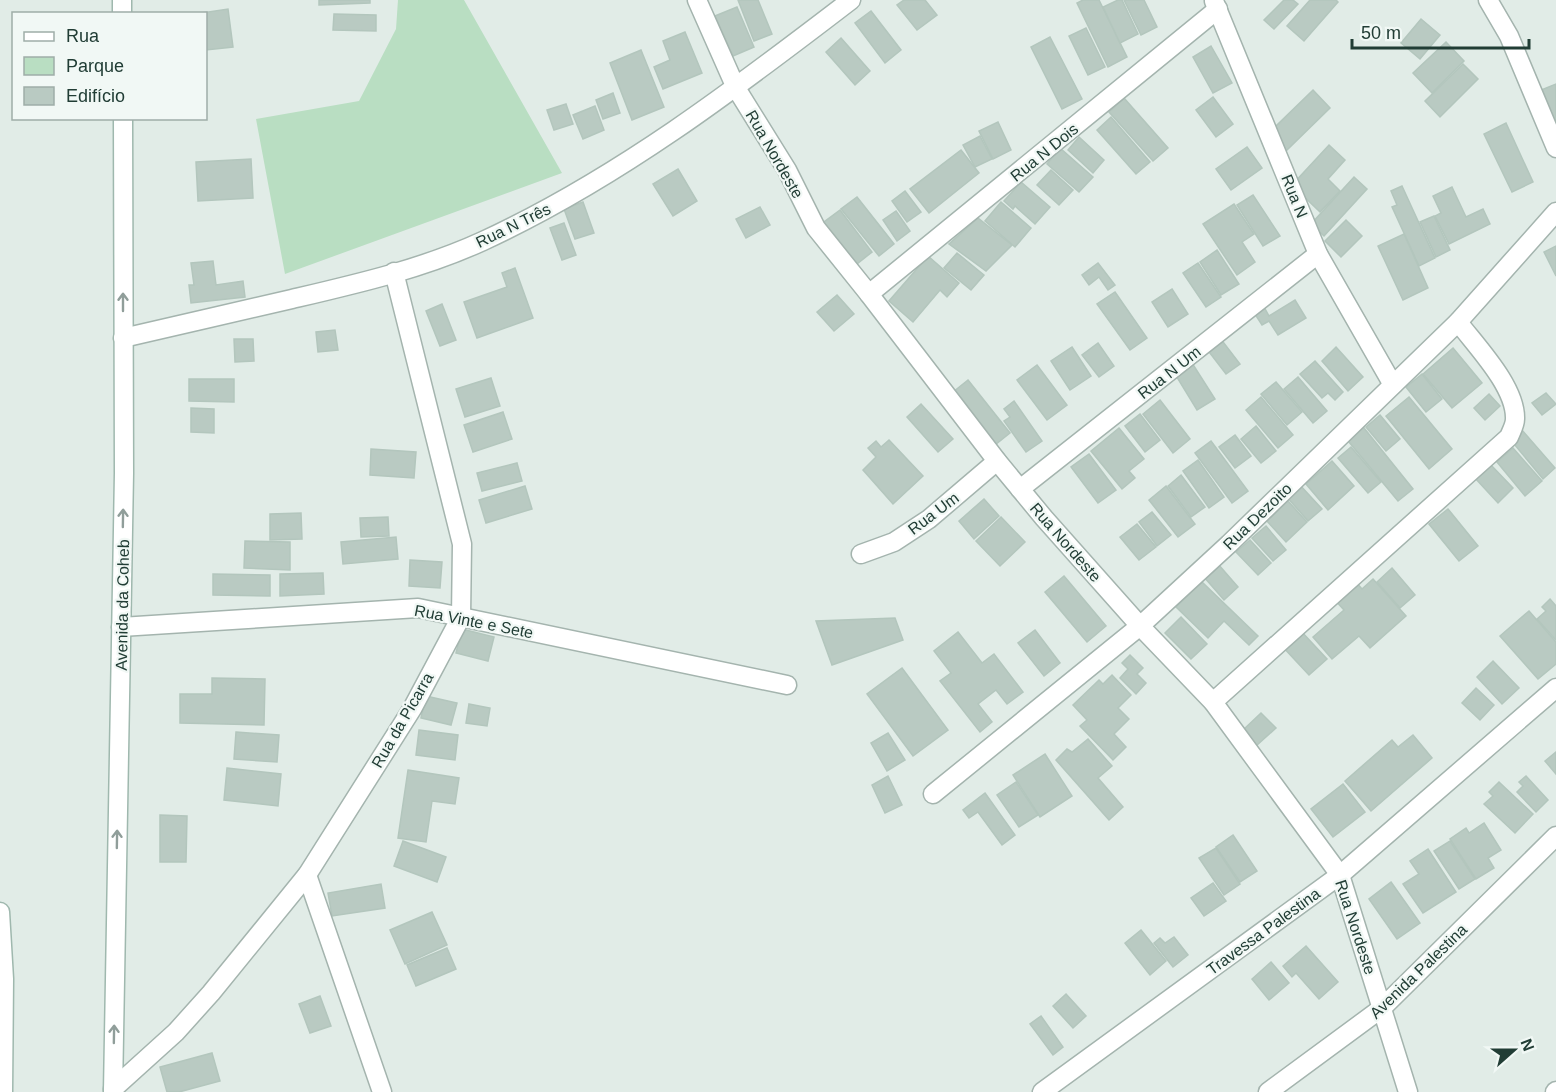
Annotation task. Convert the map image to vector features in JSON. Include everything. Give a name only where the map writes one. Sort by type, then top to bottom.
[{"type":"street","name":"Rua Nordeste","points":[[697,0],[736,88],[787,170],[816,228],[996,461],[1140,626],[1213,702],[1340,875],[1408,1092]]},
{"type":"street","name":"Rua N Três","points":[[123,338],[353,285],[482,242],[567,198],[645,150],[736,88],[851,0]]},
{"type":"street","points":[[1488,0],[1509,36],[1556,148]]},
{"type":"street","name":"Rua N","points":[[1216,4],[1318,254],[1393,384]]},
{"type":"street","name":"Rua N Dois","points":[[869,294],[1216,4]]},
{"type":"street","name":"Avenida da Coheb","points":[[113,1090],[124,473],[123,120]]},
{"type":"street","name":"Rua Dezoito","points":[[933,794],[1140,626],[1229,544],[1458,322],[1556,212]]},
{"type":"street","name":"Rua N Um","points":[[1020,489],[1318,254]]},
{"type":"street","name":"Rua da Picarra","points":[[113,1090],[176,1032],[211,993],[307,875],[412,709],[460,617],[462,544],[394,272]]},
{"type":"street","points":[[1213,702],[1509,437],[1515,421],[1512,401],[1502,381],[1458,322]]},
{"type":"street","name":"Rua Um","points":[[861,554],[894,542],[929,519],[996,461]]},
{"type":"street","name":"Rua Vinte e Sete","points":[[121,627],[418,608],[787,685]]},
{"type":"street","name":"Travessa Palestina","points":[[1042,1092],[1340,875],[1556,688]]},
{"type":"street","name":"Avenida Palestina","points":[[1268,1092],[1382,1008],[1556,836]]},
{"type":"street","points":[[307,875],[382,1092]]},
{"type":"street","points":[[0,912],[3,1092]]},
{"type":"green space","points":[[398,0],[464,0],[562,173],[285,274],[256,119],[359,101],[396,29]]},
{"type":"building","points":[[319,0],[370,0],[370,3],[319,5]]},
{"type":"building","points":[[738,0],[758,0],[772,34],[754,41]]},
{"type":"building","points":[[904,0],[925,0],[937,15],[917,30],[897,5]]},
{"type":"building","points":[[1083,0],[1099,0],[1127,57],[1108,67],[1077,3]]},
{"type":"building","points":[[1122,0],[1138,34],[1120,43],[1103,7]]},
{"type":"building","points":[[1124,0],[1144,0],[1157,27],[1141,35]]},
{"type":"building","points":[[1284,0],[1293,0],[1298,4],[1274,29],[1264,20]]},
{"type":"building","points":[[1310,0],[1336,0],[1338,2],[1304,41],[1287,26]]},
{"type":"building","points":[[737,7],[754,47],[733,56],[715,16]]},
{"type":"building","points":[[228,9],[233,47],[207,50],[207,12]]},
{"type":"building","points":[[871,11],[901,50],[885,63],[855,23]]},
{"type":"building","points":[[334,14],[376,15],[376,31],[333,30]]},
{"type":"building","points":[[1421,19],[1440,35],[1420,59],[1401,43]]},
{"type":"building","points":[[1086,28],[1105,67],[1088,75],[1069,36]]},
{"type":"building","points":[[685,32],[702,73],[663,89],[654,67],[670,60],[663,41]]},
{"type":"building","points":[[1050,37],[1082,99],[1062,109],[1031,47]]},
{"type":"building","points":[[841,38],[870,71],[855,85],[826,52]]},
{"type":"building","points":[[1446,42],[1464,61],[1432,93],[1413,73]]},
{"type":"building","points":[[1211,46],[1232,83],[1213,93],[1193,57]]},
{"type":"building","points":[[641,50],[664,107],[632,120],[610,63]]},
{"type":"building","points":[[1463,64],[1478,79],[1440,117],[1425,101]]},
{"type":"building","points":[[1556,84],[1556,128],[1539,91]]},
{"type":"building","points":[[1313,90],[1330,108],[1286,151],[1275,127]]},
{"type":"building","points":[[613,93],[620,113],[603,119],[596,100]]},
{"type":"building","points":[[1213,97],[1233,124],[1216,137],[1196,110]]},
{"type":"building","points":[[1124,98],[1168,148],[1153,161],[1109,112]]},
{"type":"building","points":[[566,104],[573,124],[554,130],[547,110]]},
{"type":"building","points":[[595,106],[604,130],[583,139],[573,115]]},
{"type":"building","points":[[1111,117],[1150,162],[1136,174],[1097,130]]},
{"type":"building","points":[[998,122],[1011,150],[993,159],[979,131]]},
{"type":"building","points":[[1506,123],[1533,182],[1512,192],[1484,134]]},
{"type":"building","points":[[980,136],[992,159],[975,167],[963,145]]},
{"type":"building","points":[[1079,137],[1104,160],[1093,173],[1068,150]]},
{"type":"building","points":[[1329,145],[1345,160],[1328,179],[1340,191],[1320,212],[1292,185]]},
{"type":"building","points":[[1247,147],[1262,168],[1231,190],[1216,169]]},
{"type":"building","points":[[1060,148],[1093,177],[1079,192],[1047,164]]},
{"type":"building","points":[[961,150],[979,173],[929,213],[910,189]]},
{"type":"building","points":[[251,159],[253,198],[198,201],[196,162]]},
{"type":"building","points":[[678,169],[697,201],[673,216],[653,184]]},
{"type":"building","points":[[1051,170],[1073,190],[1059,205],[1037,185]]},
{"type":"building","points":[[1354,177],[1367,189],[1324,236],[1311,224]]},
{"type":"building","points":[[1021,182],[1050,207],[1035,224],[1015,206],[1013,209],[1004,201]]},
{"type":"building","points":[[1402,186],[1435,258],[1419,266],[1392,207],[1397,205],[1391,191]]},
{"type":"building","points":[[1452,187],[1466,217],[1483,209],[1490,224],[1449,244],[1435,216],[1441,213],[1433,196]]},
{"type":"building","points":[[905,191],[921,212],[907,222],[892,201]]},
{"type":"building","points":[[1253,195],[1280,236],[1263,246],[1237,205]]},
{"type":"building","points":[[857,197],[894,244],[879,256],[841,209]]},
{"type":"building","points":[[583,202],[594,233],[575,239],[564,209]]},
{"type":"building","points":[[1001,202],[1031,228],[1015,247],[985,221]]},
{"type":"building","points":[[1234,204],[1254,234],[1242,242],[1255,262],[1237,275],[1203,224]]},
{"type":"building","points":[[760,207],[770,225],[746,238],[736,219]]},
{"type":"building","points":[[840,210],[872,252],[857,264],[824,222]]},
{"type":"building","points":[[896,211],[910,231],[897,241],[883,220]]},
{"type":"building","points":[[1434,216],[1450,250],[1436,257],[1420,222]]},
{"type":"building","points":[[978,218],[1012,245],[986,271],[949,244]]},
{"type":"building","points":[[1346,220],[1362,236],[1341,257],[1325,241]]},
{"type":"building","points":[[564,223],[576,255],[562,260],[550,228]]},
{"type":"building","points":[[1404,234],[1428,288],[1403,300],[1378,246]]},
{"type":"building","points":[[1556,246],[1556,276],[1544,252]]},
{"type":"building","points":[[1217,250],[1239,284],[1221,295],[1200,262]]},
{"type":"building","points":[[957,253],[984,275],[971,290],[944,268]]},
{"type":"building","points":[[928,256],[959,283],[947,297],[940,290],[913,322],[889,301]]},
{"type":"building","points":[[213,261],[216,285],[243,281],[245,297],[191,303],[189,285],[194,285],[191,263]]},
{"type":"building","points":[[1098,263],[1115,285],[1108,290],[1099,277],[1089,285],[1082,275]]},
{"type":"building","points":[[1198,263],[1221,297],[1206,307],[1183,273]]},
{"type":"building","points":[[515,268],[533,318],[477,338],[464,302],[507,287],[502,273]]},
{"type":"building","points":[[1172,289],[1188,314],[1168,327],[1152,302]]},
{"type":"building","points":[[1115,292],[1147,338],[1130,350],[1097,304]]},
{"type":"building","points":[[837,295],[854,314],[834,331],[817,312]]},
{"type":"building","points":[[1295,300],[1306,318],[1278,335],[1269,321],[1262,325],[1253,311],[1263,305],[1269,316]]},
{"type":"building","points":[[442,304],[456,340],[440,346],[426,311]]},
{"type":"building","points":[[335,330],[338,350],[318,352],[316,332]]},
{"type":"building","points":[[1220,338],[1240,364],[1226,374],[1206,348]]},
{"type":"building","points":[[234,339],[253,339],[254,361],[235,362]]},
{"type":"building","points":[[1098,343],[1114,366],[1099,377],[1082,355]]},
{"type":"building","points":[[1072,347],[1091,376],[1070,390],[1051,361]]},
{"type":"building","points":[[1336,347],[1363,377],[1348,391],[1322,361]]},
{"type":"building","points":[[1453,348],[1482,383],[1452,408],[1423,374]]},
{"type":"building","points":[[1315,361],[1343,392],[1335,400],[1328,393],[1322,398],[1300,374]]},
{"type":"building","points":[[1192,363],[1215,399],[1197,410],[1175,374]]},
{"type":"building","points":[[1037,365],[1067,405],[1047,420],[1017,380]]},
{"type":"building","points":[[1422,374],[1442,399],[1426,412],[1406,387]]},
{"type":"building","points":[[1298,377],[1327,411],[1313,423],[1284,389]]},
{"type":"building","points":[[491,378],[500,406],[465,417],[456,389]]},
{"type":"building","points":[[189,379],[234,379],[234,402],[189,401]]},
{"type":"building","points":[[968,380],[1010,433],[995,445],[953,392]]},
{"type":"building","points":[[1276,382],[1302,412],[1287,425],[1261,394]]},
{"type":"building","points":[[1546,393],[1556,404],[1542,415],[1532,403]]},
{"type":"building","points":[[1489,394],[1500,406],[1485,420],[1474,408]]},
{"type":"building","points":[[1261,397],[1293,435],[1278,448],[1246,410]]},
{"type":"building","points":[[1409,397],[1452,449],[1429,469],[1386,416]]},
{"type":"building","points":[[1160,400],[1190,439],[1173,453],[1143,414]]},
{"type":"building","points":[[1014,401],[1042,441],[1026,452],[1004,421],[1010,417],[1004,409]]},
{"type":"building","points":[[921,404],[953,439],[938,452],[907,417]]},
{"type":"building","points":[[191,408],[214,409],[214,433],[191,432]]},
{"type":"building","points":[[503,412],[512,439],[473,452],[464,425]]},
{"type":"building","points":[[1140,414],[1160,440],[1145,452],[1125,426]]},
{"type":"building","points":[[1380,415],[1400,439],[1386,451],[1366,427]]},
{"type":"building","points":[[1360,423],[1413,489],[1398,501],[1344,436]]},
{"type":"building","points":[[1256,426],[1276,451],[1261,463],[1241,439]]},
{"type":"building","points":[[1119,428],[1144,459],[1129,471],[1135,478],[1122,489],[1091,451]]},
{"type":"building","points":[[1521,429],[1555,468],[1543,479],[1510,439]]},
{"type":"building","points":[[1235,435],[1251,456],[1235,468],[1219,447]]},
{"type":"building","points":[[889,440],[923,476],[893,504],[863,470],[876,457],[868,448],[876,441],[881,447]]},
{"type":"building","points":[[1211,441],[1248,491],[1232,503],[1195,453]]},
{"type":"building","points":[[1351,447],[1381,482],[1368,493],[1338,458]]},
{"type":"building","points":[[1513,448],[1542,481],[1525,496],[1497,462]]},
{"type":"building","points":[[371,449],[416,452],[414,478],[370,475]]},
{"type":"building","points":[[1089,454],[1116,490],[1098,503],[1071,467]]},
{"type":"building","points":[[1198,460],[1224,497],[1209,508],[1183,471]]},
{"type":"building","points":[[1332,461],[1354,486],[1328,510],[1306,484]]},
{"type":"building","points":[[517,463],[522,481],[482,491],[477,473]]},
{"type":"building","points":[[1490,464],[1513,488],[1498,503],[1475,478]]},
{"type":"building","points":[[1181,475],[1205,507],[1191,517],[1168,486]]},
{"type":"building","points":[[1299,484],[1322,509],[1308,521],[1286,496]]},
{"type":"building","points":[[525,486],[532,509],[486,523],[479,500]]},
{"type":"building","points":[[1166,486],[1195,524],[1178,537],[1149,500]]},
{"type":"building","points":[[984,499],[999,516],[974,539],[959,521]]},
{"type":"building","points":[[1288,501],[1307,522],[1286,542],[1267,521]]},
{"type":"building","points":[[1448,509],[1478,546],[1459,561],[1429,524]]},
{"type":"building","points":[[1152,512],[1171,535],[1157,546],[1139,522]]},
{"type":"building","points":[[301,513],[302,539],[270,540],[270,514]]},
{"type":"building","points":[[388,517],[389,536],[361,537],[360,518]]},
{"type":"building","points":[[1001,517],[1025,542],[1000,566],[976,541]]},
{"type":"building","points":[[1137,524],[1156,547],[1139,560],[1120,537]]},
{"type":"building","points":[[1266,526],[1286,550],[1273,561],[1252,538]]},
{"type":"building","points":[[396,537],[398,559],[343,564],[341,542]]},
{"type":"building","points":[[1250,540],[1271,563],[1258,575],[1236,552]]},
{"type":"building","points":[[245,541],[290,542],[290,570],[244,568]]},
{"type":"building","points":[[410,560],[442,562],[440,588],[409,586]]},
{"type":"building","points":[[1218,564],[1238,587],[1224,600],[1204,577]]},
{"type":"building","points":[[1392,568],[1415,595],[1400,608],[1377,582]]},
{"type":"building","points":[[323,573],[324,594],[280,596],[280,574]]},
{"type":"building","points":[[213,574],[270,575],[270,596],[213,595]]},
{"type":"building","points":[[1064,576],[1106,626],[1087,642],[1045,592]]},
{"type":"building","points":[[1373,579],[1406,616],[1370,648],[1359,636],[1332,659],[1313,637],[1344,610],[1335,600],[1356,582],[1362,589]]},
{"type":"building","points":[[1201,581],[1258,636],[1249,645],[1224,621],[1208,638],[1176,607]]},
{"type":"building","points":[[1550,599],[1556,606],[1556,640],[1537,619],[1546,611],[1542,607]]},
{"type":"building","points":[[1529,611],[1556,642],[1556,664],[1538,679],[1500,636]]},
{"type":"building","points":[[1181,617],[1207,644],[1191,659],[1165,633]]},
{"type":"building","points":[[895,618],[903,640],[832,665],[816,621]]},
{"type":"building","points":[[462,629],[494,637],[488,661],[456,653]]},
{"type":"building","points":[[1035,630],[1060,663],[1044,676],[1018,643]]},
{"type":"building","points":[[1300,630],[1327,659],[1309,675],[1282,646]]},
{"type":"building","points":[[958,632],[982,663],[994,654],[1023,692],[1007,704],[996,690],[978,704],[992,722],[980,732],[940,681],[951,673],[934,651]]},
{"type":"building","points":[[1130,655],[1143,668],[1137,674],[1146,683],[1136,694],[1120,678],[1128,669],[1122,663]]},
{"type":"building","points":[[1493,661],[1519,688],[1502,704],[1477,677]]},
{"type":"building","points":[[902,668],[948,730],[913,756],[867,694]]},
{"type":"building","points":[[1112,675],[1131,695],[1118,708],[1129,719],[1114,734],[1126,747],[1113,760],[1080,726],[1087,720],[1073,705],[1099,680],[1103,684]]},
{"type":"building","points":[[212,678],[265,679],[264,725],[180,723],[180,694],[212,694]]},
{"type":"building","points":[[1476,688],[1494,705],[1480,720],[1462,703]]},
{"type":"building","points":[[426,696],[457,703],[451,725],[421,718]]},
{"type":"building","points":[[469,704],[490,708],[487,726],[466,723]]},
{"type":"building","points":[[1261,713],[1276,728],[1256,746],[1242,731]]},
{"type":"building","points":[[419,730],[458,735],[455,760],[416,755]]},
{"type":"building","points":[[236,732],[279,735],[277,762],[234,759]]},
{"type":"building","points":[[888,733],[905,760],[887,771],[871,743]]},
{"type":"building","points":[[1413,735],[1432,758],[1371,811],[1345,781],[1392,740],[1398,747]]},
{"type":"building","points":[[1088,739],[1112,766],[1098,778],[1123,807],[1109,820],[1056,760],[1067,749],[1072,752]]},
{"type":"building","points":[[1556,752],[1556,774],[1545,761]]},
{"type":"building","points":[[1045,754],[1072,796],[1040,817],[1013,775]]},
{"type":"building","points":[[227,768],[281,774],[278,806],[224,800]]},
{"type":"building","points":[[408,770],[459,778],[455,804],[432,801],[426,842],[398,838]]},
{"type":"building","points":[[888,776],[902,805],[885,813],[872,785]]},
{"type":"building","points":[[1526,776],[1548,800],[1536,812],[1517,792],[1523,786],[1519,782]]},
{"type":"building","points":[[1016,782],[1038,815],[1019,827],[997,795]]},
{"type":"building","points":[[1499,782],[1533,814],[1515,833],[1484,804],[1493,796],[1489,792]]},
{"type":"building","points":[[1343,784],[1365,812],[1333,837],[1311,809]]},
{"type":"building","points":[[985,793],[1015,835],[1002,845],[978,812],[969,818],[963,810]]},
{"type":"building","points":[[160,815],[187,816],[186,862],[160,862]]},
{"type":"building","points":[[1484,823],[1501,850],[1488,858],[1494,868],[1476,879],[1450,839],[1466,828],[1469,833]]},
{"type":"building","points":[[1233,835],[1257,871],[1240,882],[1216,847]]},
{"type":"building","points":[[403,841],[446,857],[437,882],[394,866]]},
{"type":"building","points":[[1450,841],[1475,879],[1459,889],[1434,851]]},
{"type":"building","points":[[1216,848],[1240,884],[1224,895],[1199,858]]},
{"type":"building","points":[[1428,849],[1456,892],[1423,913],[1403,884],[1419,874],[1410,861]]},
{"type":"building","points":[[1391,882],[1420,923],[1397,939],[1369,899]]},
{"type":"building","points":[[1213,883],[1226,901],[1204,916],[1191,898]]},
{"type":"building","points":[[381,884],[385,908],[332,916],[328,893]]},
{"type":"building","points":[[432,912],[447,945],[405,964],[390,930]]},
{"type":"building","points":[[1141,930],[1166,961],[1150,975],[1125,943]]},
{"type":"building","points":[[1174,937],[1188,955],[1173,967],[1154,943],[1160,938],[1165,943]]},
{"type":"building","points":[[1306,946],[1338,982],[1319,999],[1296,973],[1292,977],[1283,966]]},
{"type":"building","points":[[447,948],[456,969],[416,986],[407,965]]},
{"type":"building","points":[[1271,962],[1289,983],[1269,1000],[1252,979]]},
{"type":"building","points":[[1066,994],[1086,1016],[1073,1028],[1053,1006]]},
{"type":"building","points":[[320,996],[331,1026],[310,1033],[299,1004]]},
{"type":"building","points":[[1041,1016],[1063,1047],[1053,1055],[1030,1024]]},
{"type":"building","points":[[212,1053],[220,1081],[179,1092],[167,1092],[160,1067]]}]
